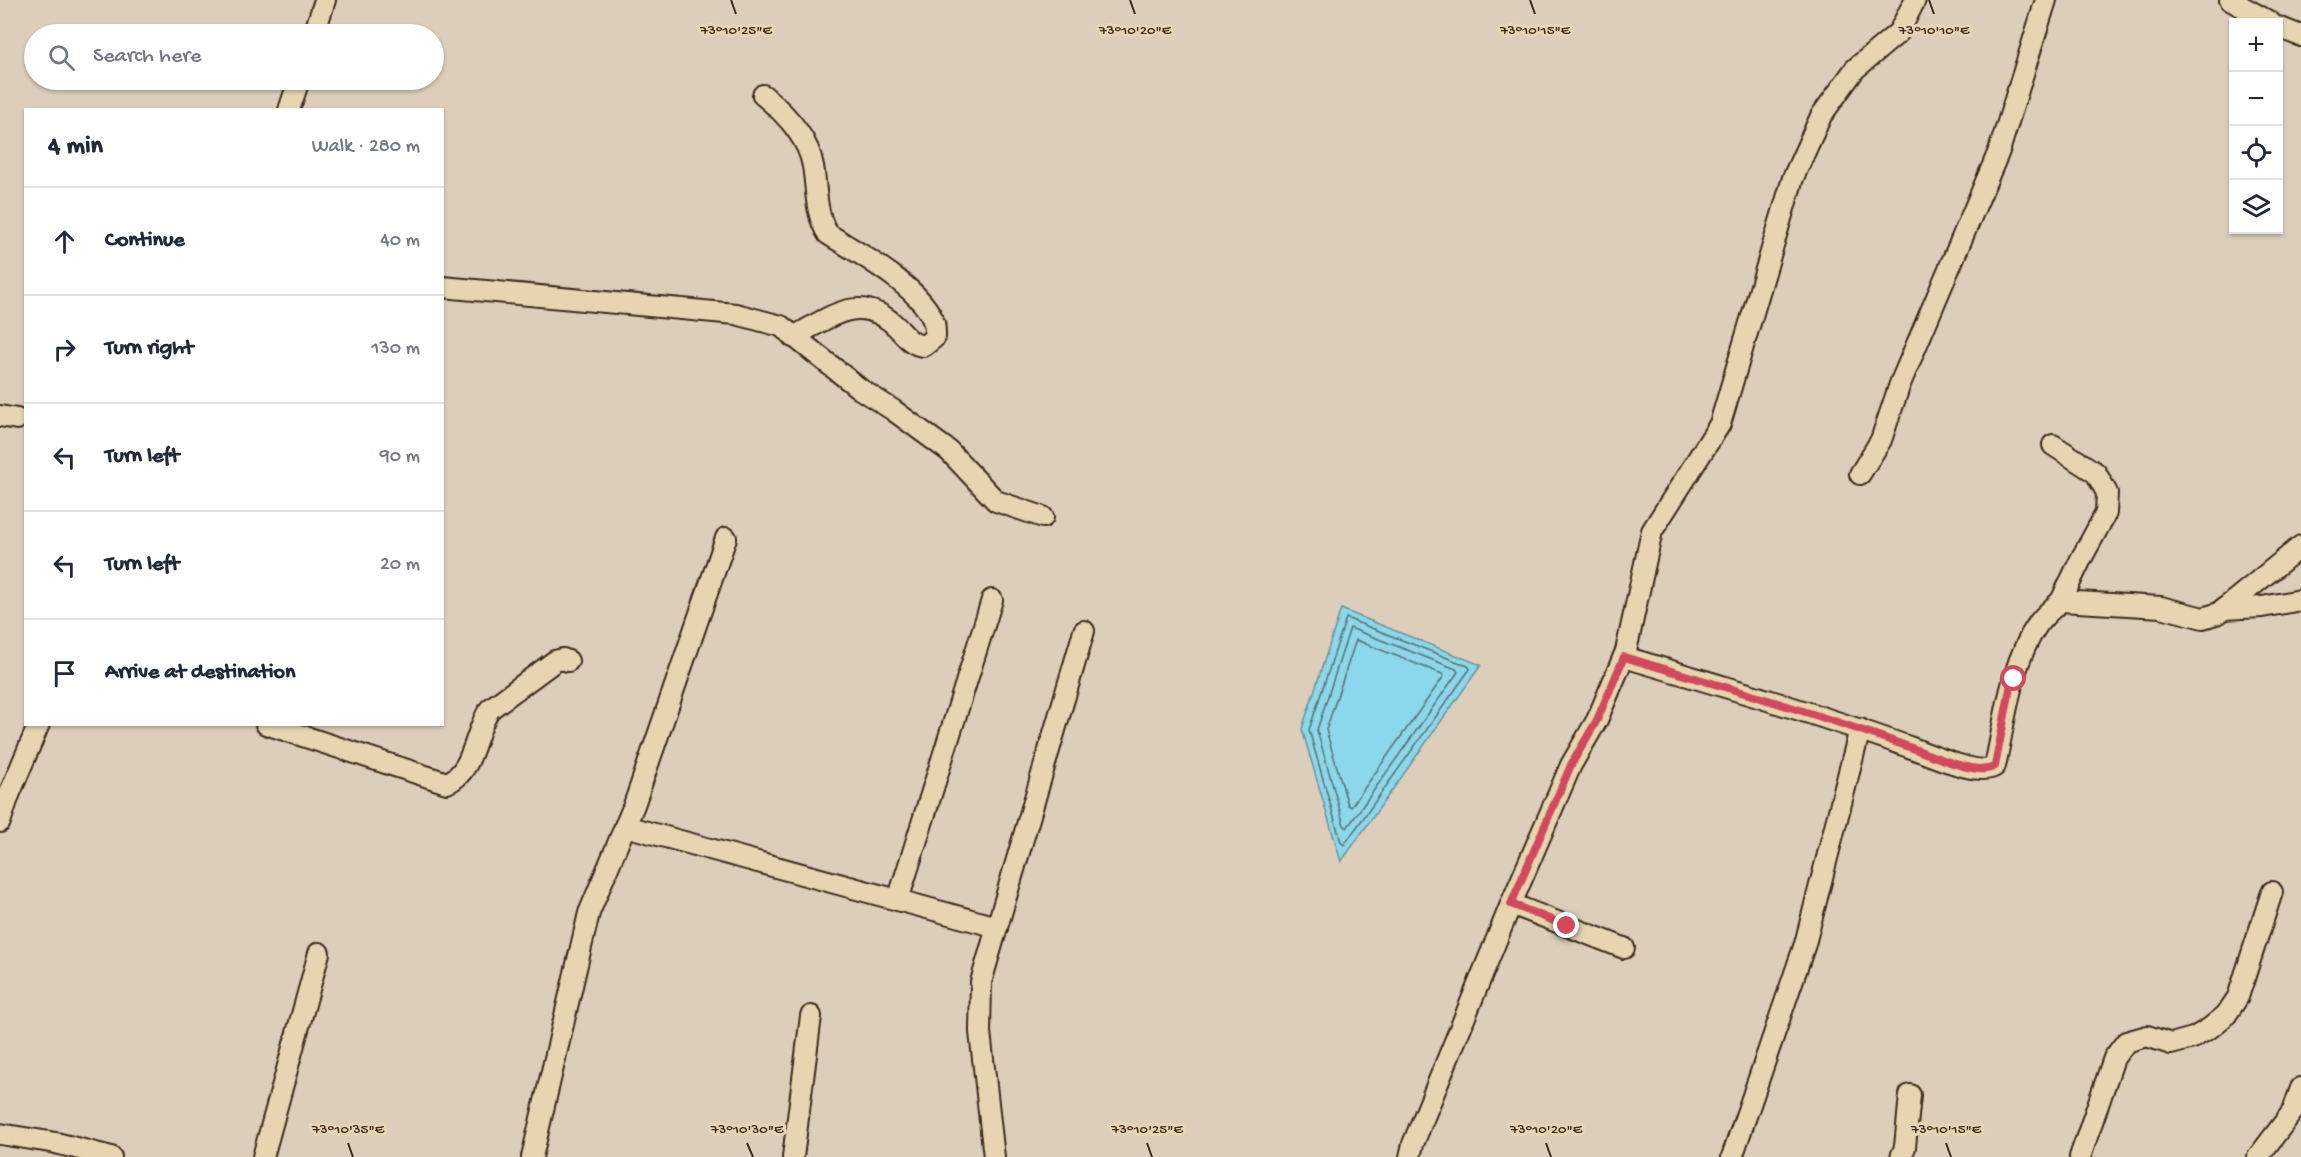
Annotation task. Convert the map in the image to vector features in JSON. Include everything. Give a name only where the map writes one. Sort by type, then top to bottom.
[{"type":"street","points":[[317,24],[325,0]]},
{"type":"street","points":[[1410,1157],[1511,904],[1571,765],[1597,720],[1624,657],[1637,608],[1652,531],[1720,424],[1793,178],[1821,116],[1856,69],[1899,33],[1915,0]]},
{"type":"street","points":[[1860,474],[1881,440],[1900,384],[1999,151],[2046,0]]},
{"type":"street","points":[[2230,0],[2263,18]]},
{"type":"street","points":[[2283,29],[2301,36]]},
{"type":"street","points":[[290,108],[296,90]]},
{"type":"street","points":[[763,95],[797,128],[813,163],[821,224],[828,234],[900,282],[924,304],[934,324],[934,337],[924,346],[916,346],[891,321],[870,309],[856,308],[842,310],[793,337]]},
{"type":"street","points":[[444,287],[736,314],[782,326],[860,389],[949,451],[996,501],[1043,517]]},
{"type":"street","points":[[1624,657],[1860,729],[1959,765],[1982,771],[1990,770],[1995,766],[2011,684],[2030,637],[2038,623],[2061,601],[2106,513],[2107,493],[2096,473],[2053,445]]},
{"type":"street","points":[[532,1157],[589,914],[625,826],[726,538]]},
{"type":"street","points":[[2061,601],[2161,607],[2203,618],[2223,609],[2301,546]]},
{"type":"street","points":[[898,900],[992,600]]},
{"type":"street","points":[[2223,609],[2262,607],[2301,600]]},
{"type":"street","points":[[994,1157],[980,1032],[981,982],[1084,631]]},
{"type":"street","points":[[272,726],[447,783],[458,775],[466,763],[484,718],[490,709],[555,661],[563,659],[568,661]]},
{"type":"street","points":[[0,822],[38,726]]},
{"type":"street","points":[[1732,1157],[1805,944],[1860,729]]},
{"type":"street","points":[[625,826],[997,927]]},
{"type":"street","points":[[2080,1157],[2114,1058],[2126,1042],[2147,1036],[2171,1044],[2193,1038],[2226,1015],[2238,997],[2272,892]]},
{"type":"street","points":[[1511,904],[1624,948]]},
{"type":"street","points":[[263,1157],[319,953]]},
{"type":"street","points":[[793,1157],[811,1016]]},
{"type":"street","points":[[2258,1157],[2293,1111],[2301,1088]]},
{"type":"street","points":[[1901,1157],[1905,1147],[1910,1095]]},
{"type":"street","points":[[0,1134],[56,1143],[111,1157]]},
{"type":"water","points":[[1341,609],[1481,665],[1341,862],[1302,729]]},
{"type":"route","points":[[1567,926],[1511,904],[1571,765],[1597,720],[1624,657],[1834,720],[1959,765],[1982,771],[1990,770],[1995,766],[2011,684],[2014,679]]}]
